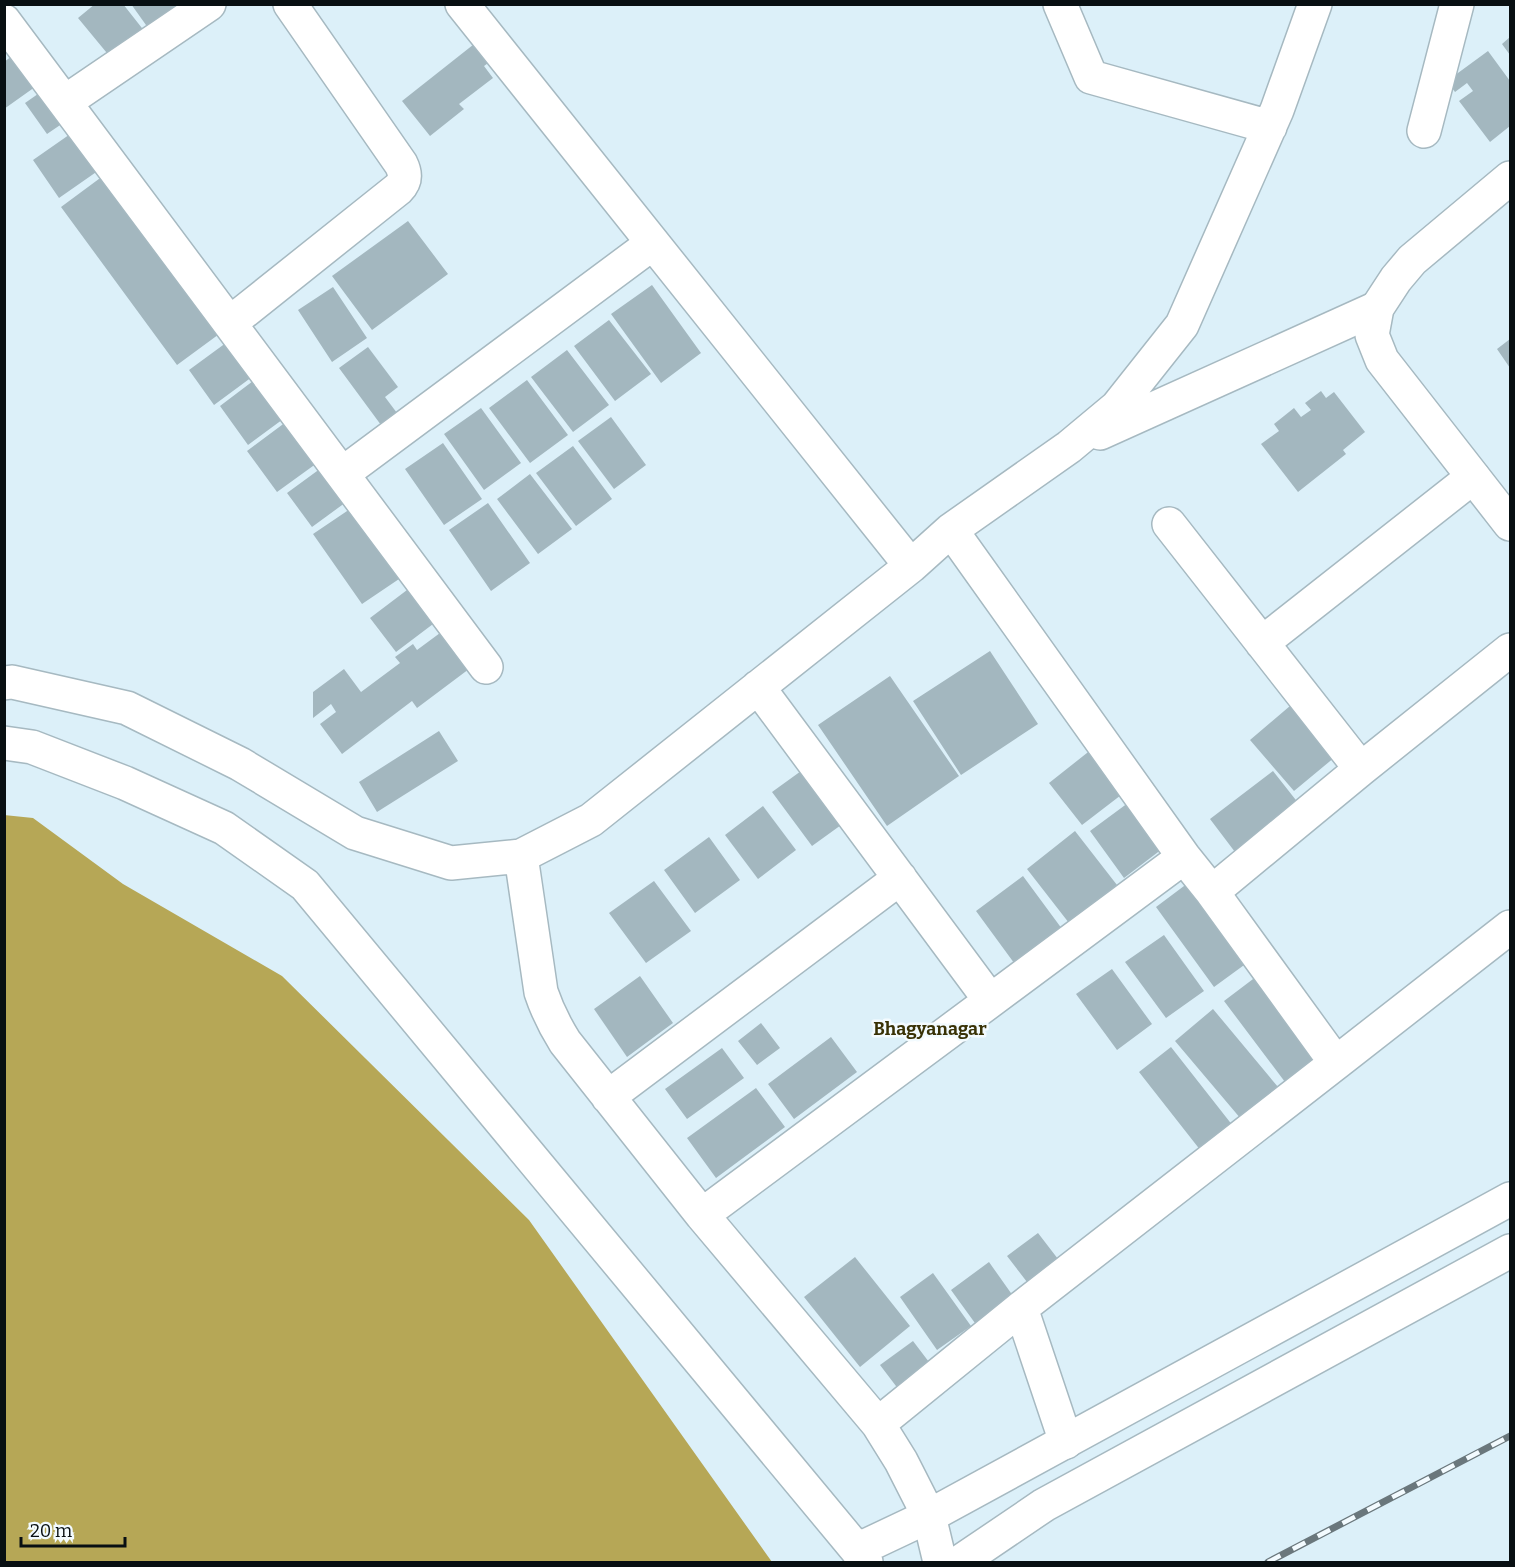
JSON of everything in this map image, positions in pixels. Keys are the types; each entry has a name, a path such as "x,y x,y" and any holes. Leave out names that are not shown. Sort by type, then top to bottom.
{"street":[{"path":"65,102 209,4"},
{"path":"230,323 398,189 405,177 401,164 290,4"},
{"path":"462,4 911,566"},
{"path":"1060,4 1091,77 1270,127"},
{"path":"4,683 12,682 128,708 240,764 355,833 451,863 521,856 591,820 911,566 951,531 1069,447 1117,407 1182,325 1270,127 1315,4"},
{"path":"1424,131 1457,4"},
{"path":"4,21 486,668"},
{"path":"1510,178 1412,260 1395,279 1377,308 1372,335 1382,360 1510,524"},
{"path":"342,474 653,243"},
{"path":"1069,447 1377,308"},
{"path":"1262,643 1473,477"},
{"path":"1170,524 1360,768"},
{"path":"951,531 1184,857 1336,1063"},
{"path":"1212,892 1360,768 1510,650"},
{"path":"758,687 990,1000"},
{"path":"4,743 32,747 125,783 224,828 305,885 862,1556 929,1516 1510,1199"},
{"path":"521,856 541,992 546,1009 565,1042 702,1215 878,1424 901,1461 929,1516 940,1563"},
{"path":"702,1215 1184,857"},
{"path":"608,1097 900,878"},
{"path":"878,1424 1021,1308 1510,927"},
{"path":"960,1563 1044,1505 1510,1251"},
{"path":"1021,1308 1066,1442"}],"shaded area":[{"path":"4,815 33,818 123,884 282,976 529,1220 772,1562 5,1562"}],"building":[{"path":"95,4 123,4 149,37 116,64 78,18"},
{"path":"131,4 189,4 151,32"},
{"path":"483,37 498,56 484,66 493,78 459,104 464,109 430,136 402,101"},
{"path":"1510,37 1510,55 1502,44"},
{"path":"20,50 42,82 4,109 4,62"},
{"path":"1488,51 1510,81 1510,126 1490,142 1459,101 1473,91 1467,83 1455,92 1447,81"},
{"path":"48,87 69,119 47,134 25,103"},
{"path":"76,130 102,168 59,198 33,160"},
{"path":"111,170 226,329 177,365 61,207"},
{"path":"408,221 448,274 372,330 332,276"},
{"path":"652,285 701,353 661,383 611,314"},
{"path":"333,287 367,338 332,362 298,310"},
{"path":"609,320 651,374 615,401 574,346"},
{"path":"234,337 260,371 214,405 189,370"},
{"path":"1510,339 1510,368 1497,349"},
{"path":"368,347 398,387 385,397 397,413 381,425 339,368"},
{"path":"567,350 609,405 573,432 531,377"},
{"path":"261,375 290,414 248,445 220,406"},
{"path":"527,380 568,435 530,463 489,408"},
{"path":"1321,391 1326,398 1334,392 1365,432 1343,450 1346,454 1298,492 1261,444 1279,431 1274,424 1294,408 1301,417 1311,410 1305,403"},
{"path":"481,408 521,463 484,490 444,434"},
{"path":"294,416 324,458 277,492 247,451"},
{"path":"611,417 646,465 614,489 578,441"},
{"path":"443,443 482,499 444,525 405,469"},
{"path":"573,446 612,499 576,526 536,473"},
{"path":"328,463 353,497 312,527 287,493"},
{"path":"530,474 572,529 538,554 497,499"},
{"path":"488,503 530,563 491,591 449,530"},
{"path":"353,507 402,577 362,604 313,534"},
{"path":"411,587 437,621 396,652 370,618"},
{"path":"440,633 453,651 458,646 473,666 417,708 412,701 342,754 320,724 336,712 331,704 313,718 313,692 344,669 361,692 400,663 395,657 413,644 417,650"},
{"path":"990,651 1038,724 961,775 913,701"},
{"path":"890,676 959,776 887,826 818,725"},
{"path":"1297,700 1341,752 1294,791 1250,740"},
{"path":"439,731 458,761 377,812 359,782"},
{"path":"1092,749 1125,792 1082,825 1049,783"},
{"path":"808,766 848,820 812,846 772,792"},
{"path":"1273,771 1299,804 1235,852 1210,819"},
{"path":"1132,800 1166,846 1124,878 1090,831"},
{"path":"763,806 796,850 758,879 725,835"},
{"path":"1075,831 1117,885 1069,923 1027,869"},
{"path":"709,837 740,880 695,913 664,870"},
{"path":"1023,876 1065,933 1017,967 976,911"},
{"path":"1192,880 1251,960 1214,987 1156,907"},
{"path":"654,881 691,931 646,963 609,913"},
{"path":"1164,935 1204,991 1166,1018 1125,962"},
{"path":"1112,969 1152,1024 1117,1050 1076,994"},
{"path":"1261,973 1325,1058 1288,1086 1224,1001"},
{"path":"640,976 673,1023 627,1057 594,1009"},
{"path":"1213,1009 1278,1087 1241,1119 1175,1041"},
{"path":"761,1023 780,1048 757,1065 738,1041"},
{"path":"831,1037 857,1072 794,1119 768,1084"},
{"path":"1171,1047 1233,1126 1201,1151 1139,1072"},
{"path":"722,1048 744,1078 687,1119 665,1089"},
{"path":"756,1088 785,1127 716,1178 687,1138"},
{"path":"1038,1233 1058,1259 1027,1282 1007,1256"},
{"path":"855,1257 910,1326 860,1367 804,1297"},
{"path":"989,1262 1018,1303 980,1330 951,1290"},
{"path":"933,1273 971,1326 937,1350 900,1297"},
{"path":"913,1341 932,1366 899,1390 880,1365"}],"railway":[{"path":"1268,1562 1510,1436"}],"district":[{"name":"Bhagyanagar","path":"930,1029"}]}
